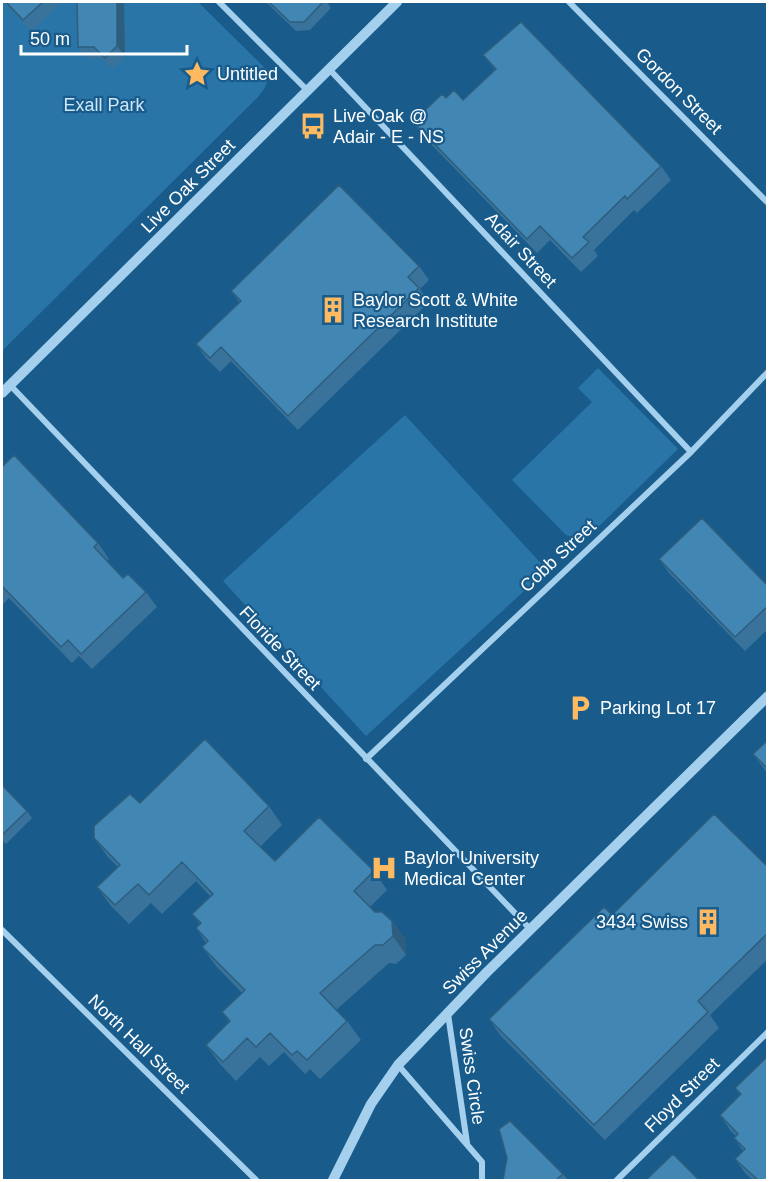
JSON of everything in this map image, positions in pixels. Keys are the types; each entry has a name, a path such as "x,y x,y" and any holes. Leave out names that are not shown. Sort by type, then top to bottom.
{"street":[{"path":"219,2 307,90"},
{"name":"Live Oak Street","path":"6,389 397,2"},
{"name":"Gordon Street","path":"569,2 768,203"},
{"name":"Adair Street","path":"329,69 691,452"},
{"name":"Cobb Street","path":"366,759 691,452 768,372"},
{"name":"Floride Street","path":"6,389 531,930"},
{"name":"Swiss Avenue","path":"333,1180 371,1104 398,1065 448,1012 768,696"},
{"name":"North Hall Street","path":"2,930 256,1180"},
{"name":"Swiss Circle","path":"448,1012 467,1144"},
{"name":"Floyd Street","path":"617,1180 768,1032"},
{"name":"Swiss Circle","path":"398,1065 482,1162 482,1180"}],"green space":[{"name":"Exall Park","path":"2,2 198,2 267,70 268,78 258,97 2,351"},
{"path":"598,368 678,449 590,535 578,539 566,535 512,480 592,402 578,388"},
{"path":"405,415 547,570 366,736 223,581"}],"building":[{"path":"6,2 43,2 23,20"},
{"path":"77,2 117,2 117,46 105,58 94,47 78,47"},
{"path":"269,2 323,2 304,22 290,22"},
{"path":"521,22 661,166 627,199 625,196 583,237 589,242 572,258 540,226 527,239 413,122 442,94 446,98 454,90 463,100 496,69 483,55"},
{"name":"Baylor Scott & White Research Institute","path":"339,185 419,266 408,277 419,288 288,416 221,347 210,358 196,344 241,301 231,291"},
{"path":"14,455 98,543 94,547 123,578 128,574 146,592 81,654 68,640 61,647 2,586 2,465"},
{"path":"702,518 768,586 768,606 735,637 659,559"},
{"path":"205,739 269,806 244,831 275,861 319,817 374,871 354,891 375,912 382,912 392,921 393,936 383,945 375,945 320,993 347,1021 307,1060 297,1051 292,1055 270,1033 256,1047 247,1038 223,1062 206,1045 230,1021 222,1012 245,990 202,947 208,941 196,928 201,923 192,914 213,894 182,862 149,895 138,884 115,905 97,887 120,865 94,838 94,826 130,794 140,803"},
{"path":"768,740 768,769 753,754"},
{"path":"2,785 27,811 2,835"},
{"path":"714,814 768,867 768,933 698,1001 708,1012 594,1125 489,1019 604,907 612,915"},
{"path":"768,1056 768,1180 758,1180 735,1159 745,1149 734,1138 738,1134 720,1115 741,1094 735,1088"},
{"path":"510,1121 563,1174 556,1180 503,1180 507,1158 499,1129"},
{"path":"673,1154 699,1180 646,1180"}],"place":[{"name":"Untitled","path":"197,74"},
{"name":"Live Oak @ Adair - E - NS","path":"313,126"},
{"name":"Baylor Scott & White Research Institute","path":"333,310"},
{"name":"Parking Lot 17","path":"580,708"},
{"name":"Baylor University Medical Center","path":"384,868"},
{"name":"3434 Swiss","path":"708,922"}]}
